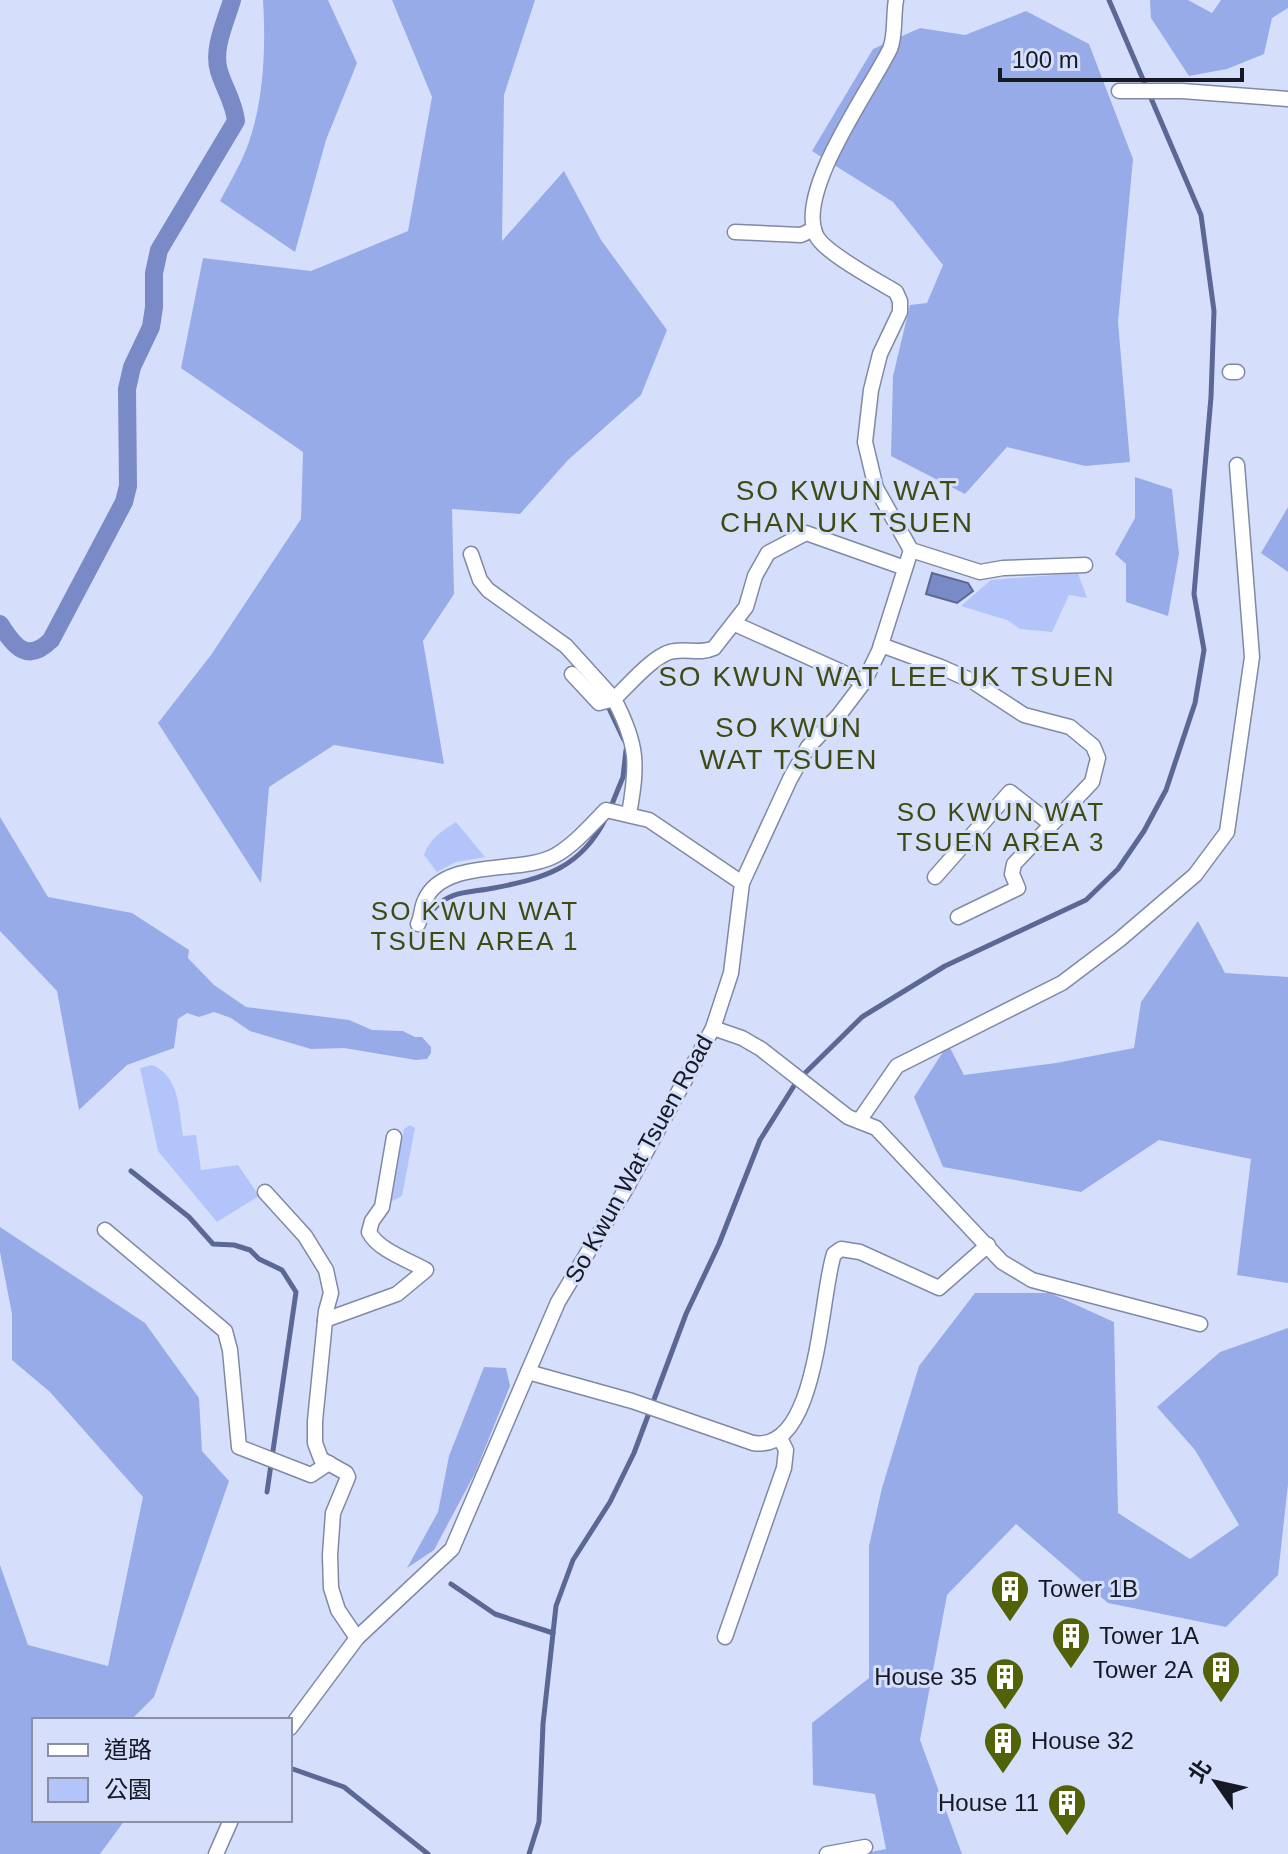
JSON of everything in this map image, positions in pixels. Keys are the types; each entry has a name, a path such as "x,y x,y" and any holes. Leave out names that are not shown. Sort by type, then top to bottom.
{"street":[{"path":"896,0 892,45 823,168 814,214 816,237 845,261 896,292 900,301 900,312 880,354 871,390 865,442 876,488 911,550 980,572 1003,568 1085,565"},
{"path":"1125,91 1288,99"},
{"path":"735,232 801,235 814,229"},
{"path":"859,1121 897,1066 1062,983 1119,940 1195,875 1227,832 1252,657 1237,465"},
{"path":"607,701 658,657 671,650 707,651 714,648 746,607 755,576 768,553 783,543 806,533 905,568"},
{"name":"So Kwun Wat Tsuen Road","path":"292,1725 357,1638 451,1551 558,1302 627,1187 713,1028 731,973 742,883 786,786 808,747 839,715 864,682 881,645 911,550"},
{"path":"418,924 425,899 435,887 469,871 554,856 593,825 617,812 636,775 634,746 627,723 566,646 488,590 480,580 471,554"},
{"path":"735,624 864,682"},
{"path":"881,645 972,681 1024,715 1070,727 1093,746 1098,758 1092,782 1014,864 1012,874 1018,888 958,917"},
{"path":"572,674 607,701"},
{"path":"935,877 1010,792 1051,824"},
{"path":"617,812 649,820 742,883"},
{"path":"713,1028 742,1038 848,1117 876,1128 1002,1262 1032,1280 1200,1324"},
{"path":"325,1320 397,1294 426,1270 388,1249 373,1239 369,1232 372,1221 382,1207 394,1137"},
{"path":"265,1192 305,1236 326,1270 331,1293 325,1320 315,1432 321,1459 348,1477 333,1513 331,1592 338,1610 357,1638"},
{"path":"105,1230 225,1331 230,1350 237,1444 240,1448 311,1475 329,1463"},
{"path":"528,1372 636,1403 753,1443 770,1443 780,1438 789,1427 805,1398 817,1352 834,1254 841,1249 853,1250 939,1288 988,1245"},
{"path":"725,1637 784,1468 786,1450 780,1438"},
{"path":"216,1854 230,1822"},
{"path":"827,1854 865,1847"}],"green space":[{"path":"1078,573 1087,598 1069,595 1052,632 1020,629 1007,620 961,606 991,580"},
{"path":"456,822 485,857 456,862 437,872 424,855 433,839"},
{"path":"152,1065 168,1077 173,1086 183,1136 196,1135 201,1170 238,1165 259,1196 217,1222 158,1151 140,1068"},
{"path":"410,1125 415,1128 402,1196 390,1202 404,1129"}],"shaded area":[{"path":"263,0 328,0 357,63 326,140 295,252 220,201 246,150 257,114 264,57"},
{"path":"392,0 535,0 504,95 502,241 564,171 601,240 667,330 641,395 568,460 520,514 452,509 454,594 423,641 444,764 334,745 269,787 261,883 158,723 211,655 301,519 303,452 181,368 203,258 311,271 408,231 432,97"},
{"path":"1150,0 1188,0 1212,13 1221,0 1288,0 1288,8 1272,18 1264,54 1227,69 1189,76 1151,18"},
{"path":"1026,11 1089,44 1133,159 1118,322 1130,462 1085,466 1007,447 965,494 891,456 893,376 910,305 927,303 943,265 893,202 812,151 873,49 920,28 965,35"},
{"path":"1135,477 1172,489 1179,554 1168,616 1126,602 1126,564 1115,554 1135,518"},
{"path":"1288,507 1288,572 1261,553"},
{"path":"932,573 968,583 973,591 957,603 926,594"},
{"path":"0,817 48,897 132,913 189,950 188,958 214,985 246,1007 349,1020 372,1030 403,1031 422,1037 431,1047 431,1053 427,1059 416,1060 344,1048 311,1049 250,1031 231,1018 214,1012 199,1017 187,1013 178,1019 174,1048 127,1065 79,1110 57,991 0,931"},
{"path":"1198,921 1225,973 1288,977 1288,1283 1237,1275 1251,1159 1159,1140 1081,1192 943,1167 914,1097 948,1044 964,1075 1056,1063 1134,1048 1141,1002"},
{"path":"0,1227 145,1323 199,1398 202,1451 229,1481 154,1697 133,1718 32,1718 32,1822 124,1822 100,1854 0,1854 0,1565 28,1645 108,1666 143,1497 50,1392 12,1360 12,1314 0,1252"},
{"path":"975,1293 1050,1293 1114,1322 1118,1513 1190,1559 1239,1525 1195,1450 1157,1407 1220,1352 1288,1328 1288,1484 1278,1575 1226,1627 1108,1603 1016,1524 947,1595 920,1740 962,1854 860,1854 886,1849 875,1794 813,1785 812,1723 869,1678 869,1546 882,1488 919,1366"},
{"path":"484,1367 506,1368 510,1386 475,1473 434,1550 407,1568 438,1512 449,1456"}],"waterway":[{"path":"0,624 16,645 28,651 35,651 51,640 124,502 128,486 127,389 132,367 151,327 154,273 159,250 236,121 217,62 221,35 232,0"},
{"path":"529,1854 539,1822 543,1724 556,1606 573,1560 610,1502 634,1453 686,1314 719,1244 760,1140 797,1081 862,1017 945,966 1086,900 1118,869 1144,831 1166,790 1195,703 1204,650 1194,594 1211,397 1214,311 1201,215 1109,0"},
{"path":"606,702 624,740"},
{"path":"610,809 623,777 626,750"},
{"path":"432,911 452,896 530,880 560,868 585,849 606,818"},
{"path":"131,1171 189,1217 213,1244 250,1250 259,1259 282,1270 296,1292 267,1492"},
{"path":"451,1584 495,1614 553,1633"},
{"path":"292,1769 344,1787 428,1854"}],"place":[{"name":"Tower 1B","path":"1010,1623"},
{"name":"Tower 1A","path":"1071,1670"},
{"name":"Tower 2A","path":"1221,1704"},
{"name":"House 35","path":"1005,1711"},
{"name":"House 32","path":"1003,1775"},
{"name":"House 11","path":"1067,1837"}],"district":[{"name":"SO KWUN WAT CHAN UK TSUEN","path":"847,506"},
{"name":"SO KWUN WAT LEE UK TSUEN","path":"887,676"},
{"name":"SO KWUN WAT TSUEN","path":"789,743"},
{"name":"SO KWUN WAT TSUEN AREA 3","path":"1001,827"},
{"name":"SO KWUN WAT TSUEN AREA 1","path":"475,926"}]}
